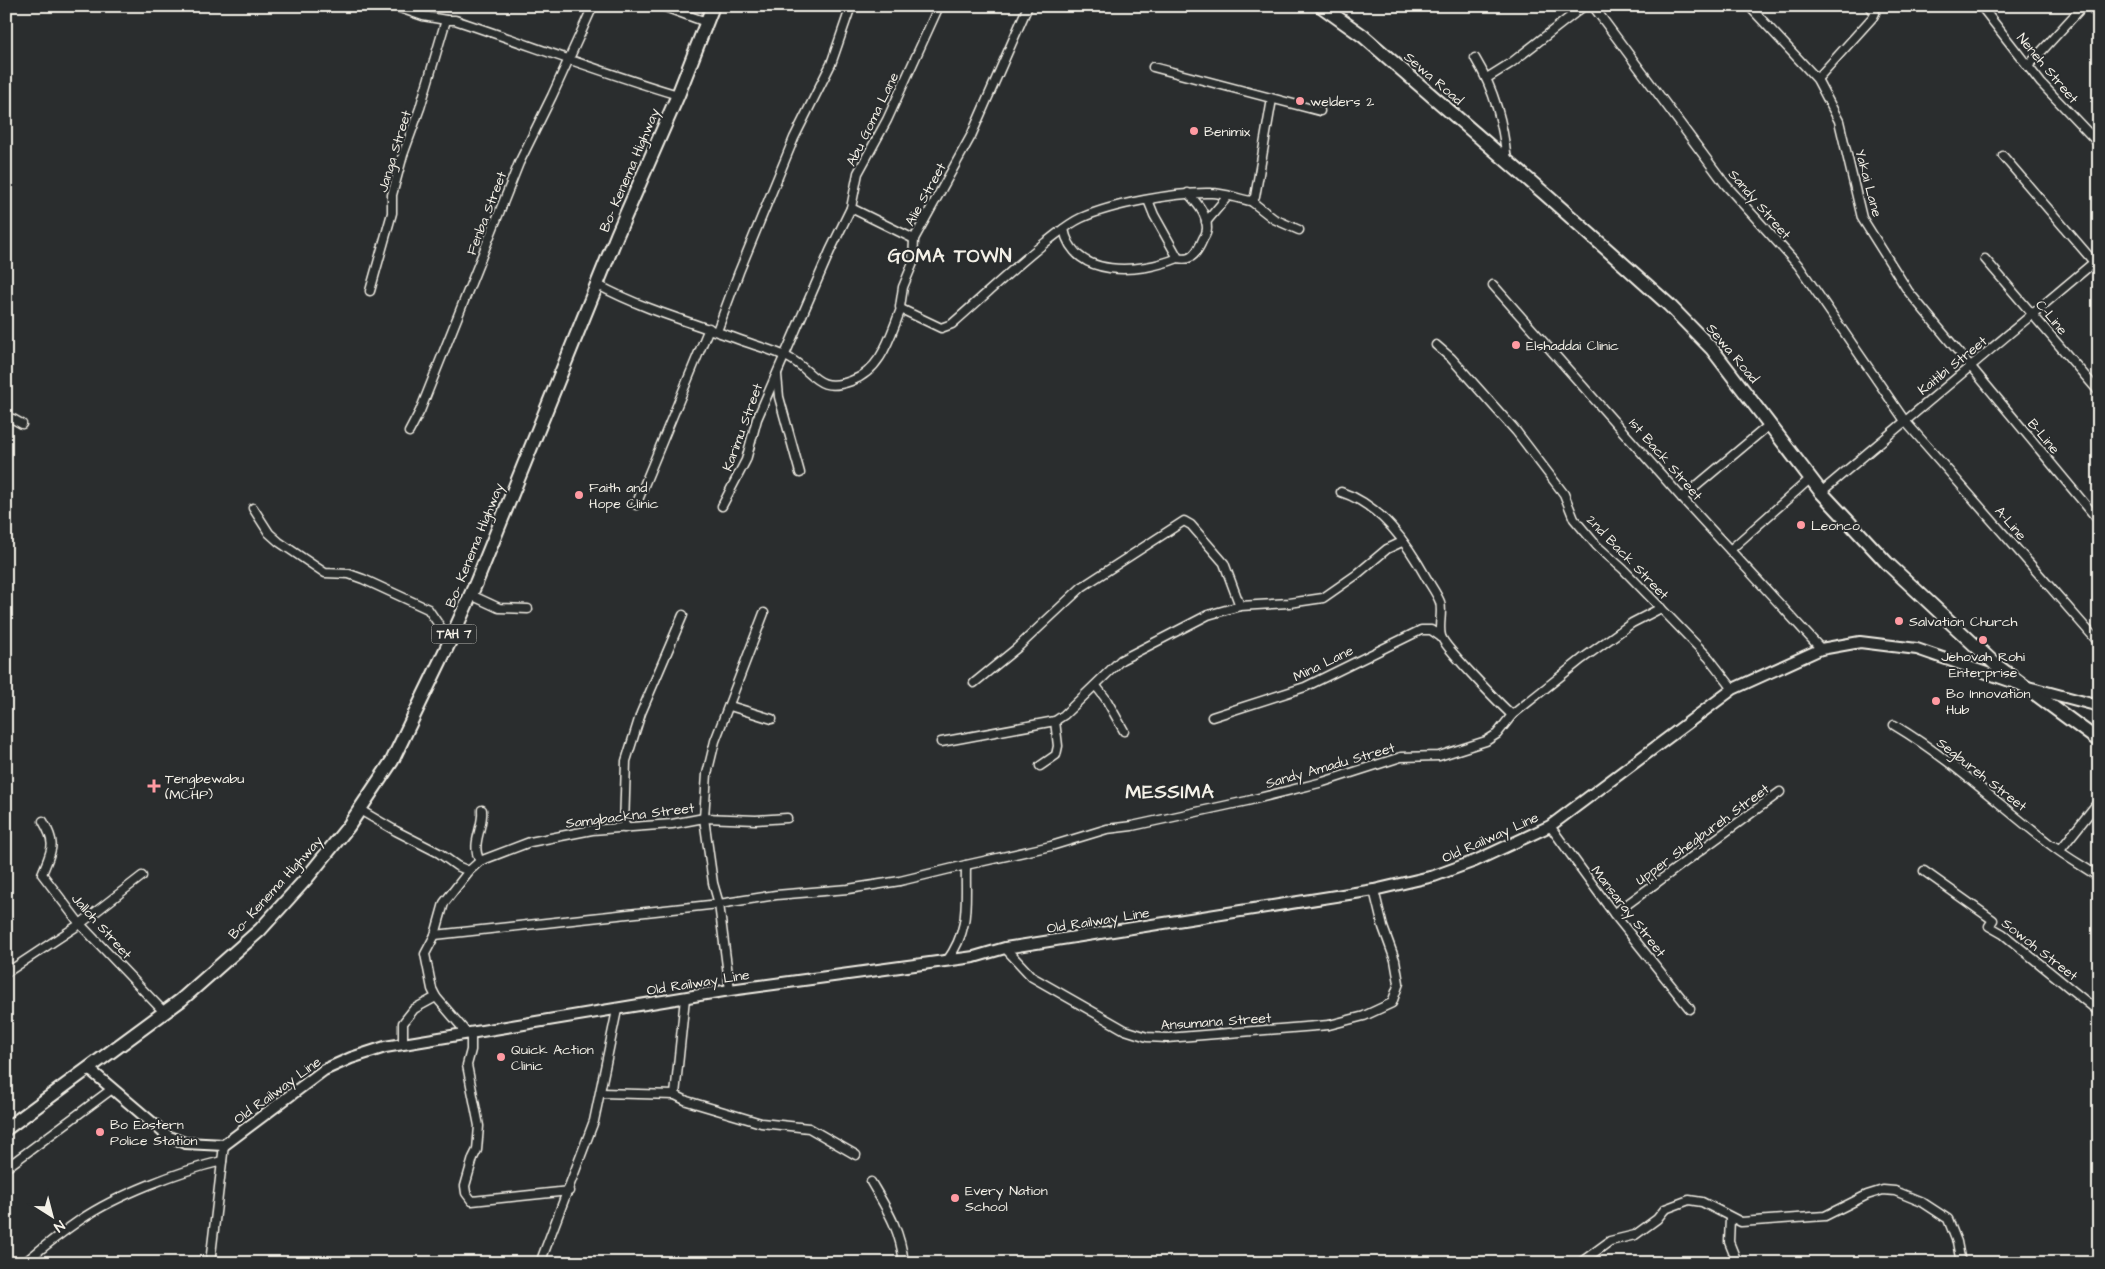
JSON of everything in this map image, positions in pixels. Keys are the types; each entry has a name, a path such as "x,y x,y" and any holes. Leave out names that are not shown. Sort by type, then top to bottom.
{"main road":[{"name":"Bo- Kenema Highway","path":"6,1129 164,1012 221,966 260,930 306,879 348,827 392,761 470,595 640,181 678,95 713,6"},
{"name":"Sewa Road","path":"1321,6 1363,36 1669,305 1694,329 1741,384 1769,426 1821,492 1887,563 1958,630 2024,686 2099,741"}],"street":[{"path":"394,6 423,16 455,20 569,58 613,76 678,95"},
{"name":"Fenba Street","path":"409,432 420,412 518,162 569,58 592,6"},
{"path":"662,6 706,22"},
{"path":"636,505 738,272 794,138 831,64 850,6"},
{"name":"Abu Goma Lane","path":"783,356 851,208 858,173 888,120 939,6"},
{"name":"Alie Street","path":"598,286 630,301 790,359 817,381 827,385 851,381 878,363 901,309 903,287 913,263 914,239 971,136 1028,6"},
{"path":"1487,78 1511,63 1584,6"},
{"name":"Sandy Street","path":"1593,6 1725,184 1798,265 1904,421"},
{"name":"Yakai Lane","path":"1749,6 1818,79 1840,121 1862,218 1908,291 1970,367"},
{"path":"1818,79 1873,17 1875,13 1870,6"},
{"name":"Neneh Street","path":"1981,6 2041,83 2099,144"},
{"path":"2028,66 2061,25 2082,6"},
{"path":"2090,6 2099,16"},
{"name":"Janga Street","path":"370,290 392,214 392,195 403,155 420,108 446,20"},
{"path":"1475,58 1487,78 1504,128 1507,161"},
{"path":"1154,67 1320,111"},
{"path":"1252,201 1255,196 1272,99"},
{"path":"2003,156 2097,263"},
{"path":"901,309 941,328 952,324 1025,259 1080,218 1148,200 1188,194 1212,193 1228,196 1252,201 1274,220 1299,230"},
{"path":"1064,229 1066,240 1074,253 1086,260 1111,268 1124,270 1152,266 1178,258 1184,260 1191,258 1198,250 1208,229 1202,210 1188,194"},
{"path":"1206,222 1228,196"},
{"path":"1148,200 1178,258"},
{"path":"851,208 914,239"},
{"name":"C-Line","path":"1985,259 2099,392"},
{"name":"Kaitibi Street","path":"1821,492 1904,421 2097,263"},
{"name":"1st Back Street","path":"1493,285 1682,498 1821,649"},
{"name":"2nd Back Street","path":"1436,345 1451,358 1516,431 1564,494 1574,519 1597,546 1623,569 1709,658 1733,689"},
{"name":"Karimu Street","path":"722,506 746,460 757,419 783,356"},
{"name":"B-Line","path":"1970,367 2099,521"},
{"path":"776,372 779,396 800,473"},
{"path":"6,418 13,419 22,424"},
{"name":"A-Line","path":"1904,421 2099,643"},
{"path":"1682,498 1769,426"},
{"path":"1730,550 1811,478"},
{"path":"1341,492 1376,511 1400,536 1440,602 1441,637 1494,699 1512,715"},
{"path":"254,508 265,528 279,542 325,573 356,576 428,609 433,613 439,627 450,641"},
{"path":"974,683 1017,648 1082,587 1184,521 1191,524 1224,563 1240,606"},
{"path":"941,742 1055,721 1096,686 1121,660 1208,615 1240,606 1289,603 1322,598 1356,575 1387,549 1402,542"},
{"path":"470,595 499,608 528,609"},
{"name":"Sandy Amadu Street","path":"435,935 719,904 776,895 848,889 900,881 1051,846 1107,830 1247,802 1323,782 1401,756 1439,756 1492,738 1512,715 1582,659 1632,623 1661,608"},
{"path":"730,990 719,904 713,883 704,818 706,774 715,741 764,613"},
{"path":"624,828 626,761 641,713 682,615"},
{"name":"Mina Lane","path":"1212,717 1305,687 1421,630 1431,630 1441,637"},
{"name":"Old Railway Line","path":"224,1146 324,1070 351,1058 385,1047 730,990 974,957 1005,948 1374,890 1434,876 1475,861 1550,826 1733,689 1821,649 1860,642 1917,649 2024,686 2099,706"},
{"path":"1096,686 1106,699 1124,731"},
{"path":"730,706 772,719"},
{"path":"1040,766 1056,755 1058,746 1055,721"},
{"name":"Segbureh Street","path":"1894,725 1912,735 1979,786 2052,846 2099,877"},
{"name":"Upper Shegbureh Street","path":"1614,914 1780,792"},
{"path":"2052,846 2061,848 2099,801"},
{"path":"360,810 469,871"},
{"path":"482,810 483,818 476,836 477,857 480,861 469,871 444,903 435,935 425,954 432,989 436,997 469,1032 471,1050 467,1065 479,1126 477,1150 465,1186 466,1193 472,1201 569,1191"},
{"name":"Samgbackna Street","path":"480,861 530,842 592,830 672,824 704,818 756,820 787,818"},
{"name":"Jalloh Street","path":"43,821 52,837 52,850 42,874 80,924 164,1012"},
{"name":"Mansaray Street","path":"1550,826 1614,914 1690,1009"},
{"path":"947,961 960,940 966,914 966,865"},
{"name":"Sowoh Street","path":"1924,871 1993,920 1989,926 2003,934 2099,1012"},
{"path":"6,973 80,924 142,876"},
{"name":"Ansumana Street","path":"1005,948 1032,977 1125,1030 1147,1037 1167,1038 1329,1025 1364,1016 1392,1004 1399,984 1395,960 1383,926 1374,890"},
{"path":"403,1044 403,1022 414,1008 436,997"},
{"path":"675,1096 685,998"},
{"path":"540,1263 569,1191 594,1121 617,1010"},
{"path":"88,1068 169,1137 185,1143 224,1146 210,1263"},
{"path":"6,1168 112,1089"},
{"path":"601,1093 675,1096 687,1102 761,1123 809,1128 856,1155"},
{"path":"24,1263 80,1220 110,1202 199,1166 222,1161"},
{"path":"871,1182 890,1214 901,1240 904,1263"},
{"path":"1580,1263 1610,1241 1635,1235 1657,1219 1665,1209 1689,1200 1702,1202 1741,1222 1825,1216 1867,1195 1883,1190 1895,1191 1922,1202 1948,1219 1957,1242 1961,1263"},
{"path":"1730,1218 1728,1242 1735,1257 1734,1263"}],"place":[{"name":"welders 2","path":"1300,101"},
{"name":"Benimix","path":"1194,131"},
{"name":"Elshaddai Clinic","path":"1516,345"},
{"name":"Faith and Hope Clinic","path":"579,495"},
{"name":"Leonco","path":"1801,525"},
{"name":"Salvation Church","path":"1899,621"},
{"name":"Jehovah Rohi Enterprise","path":"1983,640"},
{"name":"Bo Innovation Hub","path":"1936,701"},
{"name":"Tengbewabu (MCHP)","path":"154,786"},
{"name":"Quick Action Clinic","path":"501,1057"},
{"name":"Bo Eastern Police Station","path":"100,1132"},
{"name":"Every Nation School","path":"955,1198"}],"district":[{"name":"GOMA TOWN","path":"950,255"},
{"name":"MESSIMA","path":"1170,791"}]}
